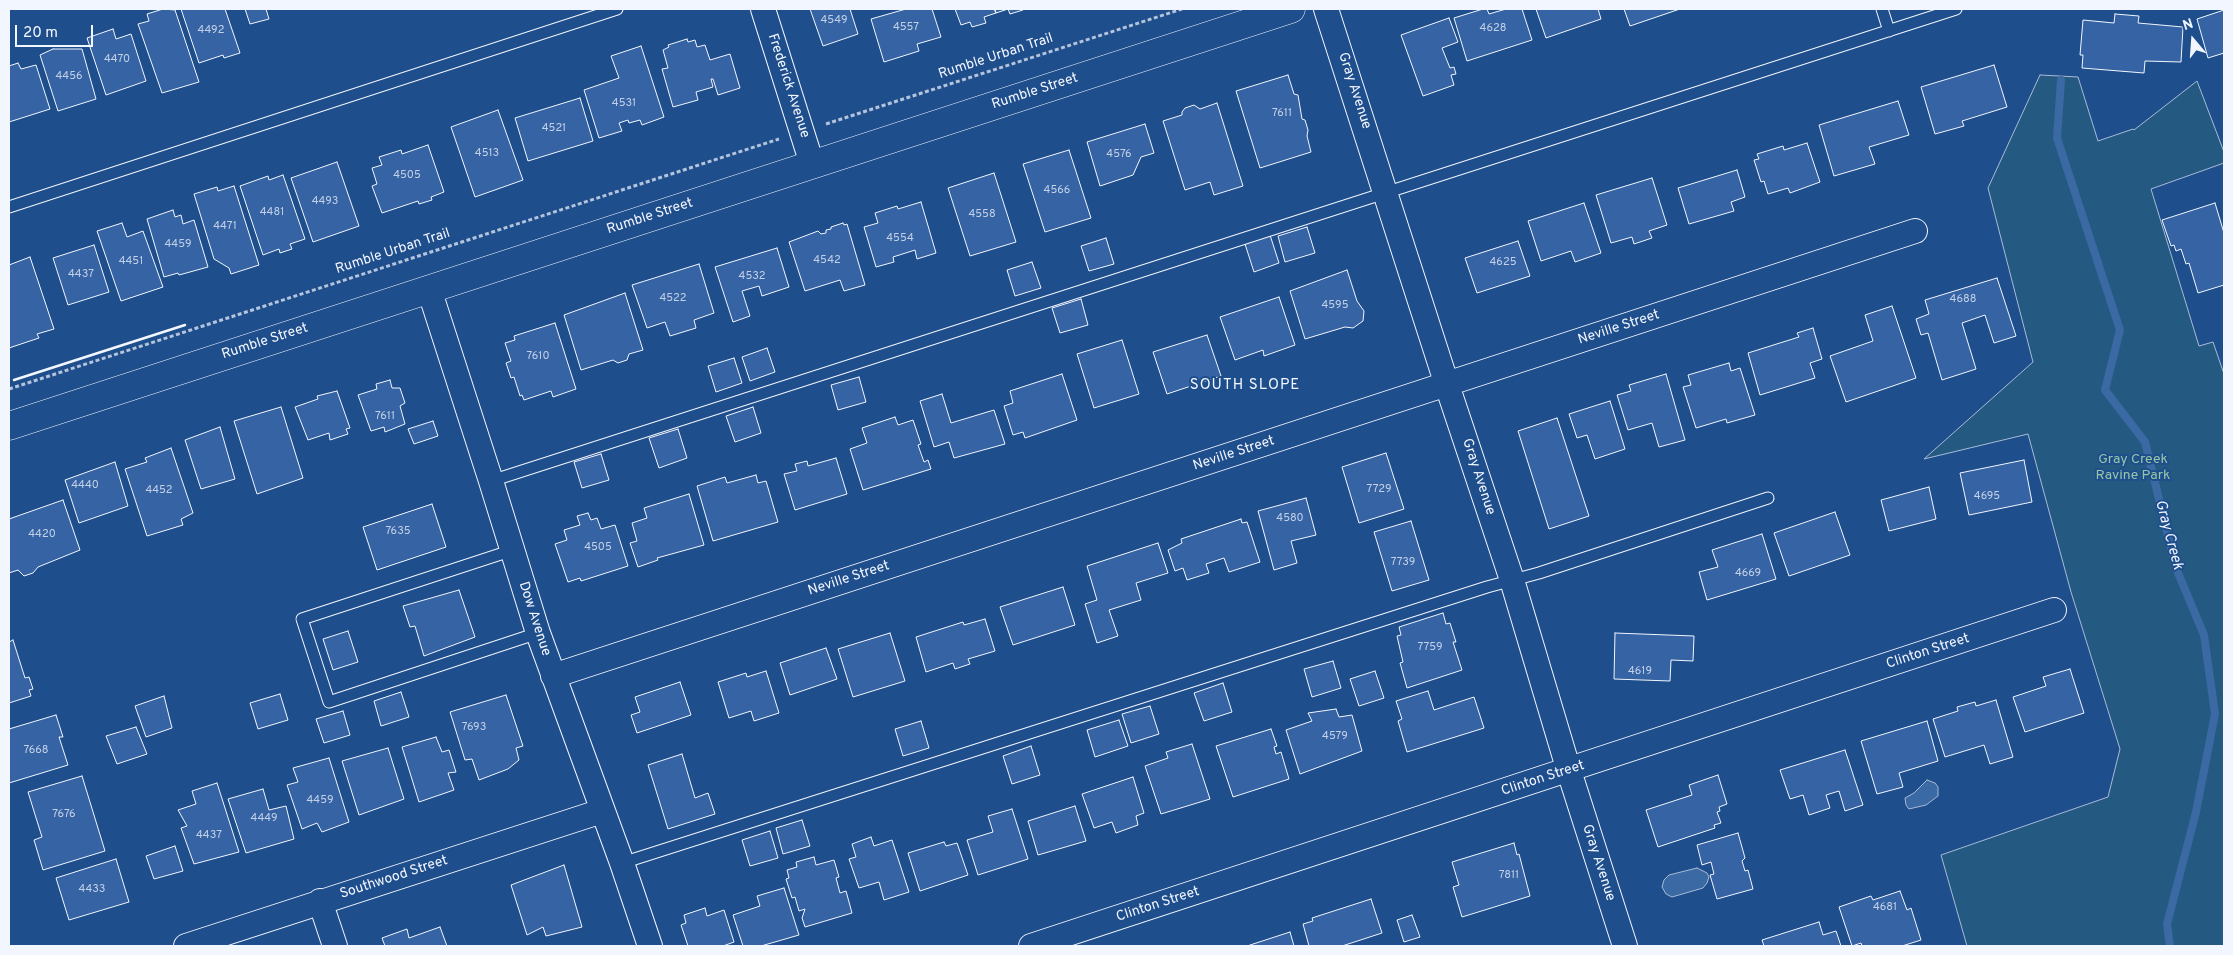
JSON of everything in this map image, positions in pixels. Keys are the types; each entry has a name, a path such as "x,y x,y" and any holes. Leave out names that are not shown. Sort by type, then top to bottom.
{"street":[{"name":"Frederick Avenue","path":"763,9 812,164"},
{"name":"Rumble Street","path":"10,420 429,288 1291,9"},
{"name":"Gray Avenue","path":"1326,9 1512,580 1569,771 1625,946"},
{"name":"Neville Street","path":"553,676 1915,231"},
{"name":"Dow Avenue","path":"429,288 538,633 622,863 650,946"},
{"name":"Clinton Street","path":"1031,946 1569,771 2054,610"},
{"name":"Southwood Street","path":"186,946 602,811"},
{"path":"320,901 334,946"}],"lane":[{"path":"9,207 616,9"},
{"path":"1882,9 1889,31"},
{"path":"491,481 1386,191 1956,9"},
{"path":"622,863 1512,580 1544,572 1768,498"},
{"path":"512,550 302,618 305,628 329,702 538,633"}],"path":[{"name":"Rumble Urban Trail","path":"818,126 1182,9"},
{"name":"Rumble Urban Trail","path":"9,389 784,138"}],"green space":[{"name":"Gray Creek Ravine Park","path":"2040,75 2078,77 2098,141 2134,130 2197,81 2224,152 2224,163 2151,189 2199,346 2213,342 2224,374 2224,946 1967,946 1941,855 2108,797 2120,749 2071,592 2028,434 1924,459 2033,362 1988,188"}],"shaded area":[{"path":"1927,780 1935,783 1938,787 1938,796 1926,805 1909,809 1905,798 1914,793"},
{"path":"1697,868 1707,873 1709,877 1703,888 1672,897 1666,894 1662,887 1664,880 1669,875"}],"building":[{"path":"163,9 175,10 199,82 162,93 138,24 149,21 147,14"},
{"path":"181,9 225,9 240,53 224,58 223,55 199,63"},
{"path":"245,9 266,9 269,19 250,24"},
{"path":"810,9 850,9 858,34 823,46"},
{"path":"906,9 932,9 941,37 917,44 919,51 884,62 871,19"},
{"path":"955,9 994,9 996,13 984,17 986,23 972,27 970,22 961,25"},
{"path":"995,9 1008,9 996,13"},
{"path":"1008,9 1023,9 1023,10 1010,14"},
{"path":"1487,9 1489,14 1506,9 1522,9 1532,40 1467,61 1454,18"},
{"path":"1536,9 1598,9 1601,19 1546,38"},
{"path":"1624,9 1680,9 1630,26"},
{"path":"2224,10 2224,53 2208,58 2197,19"},
{"path":"2115,14 2139,16 2138,23 2183,27 2181,62 2145,61 2144,73 2082,68 2083,55 2080,55 2083,20 2114,23"},
{"path":"1449,18 1458,42 1442,48 1450,68 1454,67 1456,74 1451,75 1454,85 1423,96 1401,35"},
{"path":"113,29 116,39 131,34 146,81 106,95 87,38"},
{"path":"687,39 688,42 695,40 697,47 705,45 710,60 730,54 740,88 718,95 713,79 711,79 713,87 696,92 698,100 673,107 662,69 668,68 663,50 669,47 668,45"},
{"path":"641,46 664,117 642,125 640,120 629,123 628,120 619,123 622,131 599,138 584,90 619,78 611,56"},
{"path":"53,49 82,49 96,99 58,111 40,55"},
{"path":"18,63 21,69 36,65 50,109 9,122 9,66"},
{"path":"1994,65 2007,107 1962,121 1964,126 1935,134 1921,87"},
{"path":"1288,75 1294,94 1298,95 1302,119 1305,120 1308,130 1307,136 1311,152 1260,168 1236,91"},
{"path":"580,98 593,141 528,161 515,118"},
{"path":"1898,101 1909,135 1869,147 1875,164 1834,176 1819,125"},
{"path":"1217,103 1243,186 1214,195 1210,182 1185,190 1163,121 1182,115 1185,108 1194,105 1200,109"},
{"path":"498,110 523,180 475,197 451,127"},
{"path":"1145,124 1154,153 1141,157 1133,175 1100,186 1087,142"},
{"path":"1807,143 1820,182 1790,193 1788,188 1768,194 1764,181 1761,182 1754,160 1759,159 1757,154 1783,146 1784,150"},
{"path":"428,145 444,192 431,197 432,200 419,204 418,201 382,213 372,186 377,184 372,168 382,165 379,157 401,150 402,154"},
{"path":"1069,150 1091,218 1045,232 1023,164"},
{"path":"337,162 359,226 313,242 291,178"},
{"path":"1737,170 1745,197 1731,202 1734,211 1689,224 1678,188"},
{"path":"994,173 1016,242 970,256 948,188"},
{"path":"283,175 305,239 290,244 292,249 280,253 279,249 263,255 240,186 268,176 269,180"},
{"path":"1652,178 1667,225 1649,231 1652,238 1634,244 1632,237 1611,243 1596,195"},
{"path":"234,186 259,265 231,274 229,268 214,259 194,194 217,187 218,191"},
{"path":"921,202 936,253 917,259 915,250 893,257 894,262 876,267 864,227 878,223 875,213 897,206 898,209"},
{"path":"1584,203 1601,253 1575,262 1571,251 1541,261 1528,221"},
{"path":"2215,203 2224,233 2224,285 2198,293 2189,263 2186,264 2181,249 2176,251 2174,245 2171,246 2162,220"},
{"path":"173,210 175,217 181,215 183,224 194,220 208,267 164,277 147,219"},
{"path":"122,223 127,237 143,231 163,287 121,301 97,231"},
{"path":"843,223 844,225 847,224 865,285 844,291 840,280 805,291 789,242 818,231 821,234 826,233 826,230 831,229 831,227"},
{"path":"1307,227 1315,253 1285,262 1278,236"},
{"path":"1270,235 1279,263 1254,272 1245,244"},
{"path":"1106,238 1114,264 1089,271 1081,246"},
{"path":"1518,241 1530,276 1477,293 1465,258"},
{"path":"94,245 109,292 68,305 53,258"},
{"path":"777,248 789,287 762,296 759,286 742,291 750,316 733,322 715,267"},
{"path":"30,257 54,329 37,334 39,338 9,348 9,265"},
{"path":"1032,262 1041,288 1015,296 1007,270"},
{"path":"699,264 714,313 694,320 696,328 670,336 665,322 647,328 632,285"},
{"path":"1347,270 1357,301 1364,311 1363,321 1353,328 1345,327 1305,339 1290,291"},
{"path":"1997,278 2016,336 1994,343 1985,315 1962,323 1976,369 1942,380 1928,333 1921,335 1916,319 1929,314 1925,300"},
{"path":"625,293 643,350 629,354 627,360 618,363 613,360 581,370 564,315"},
{"path":"1279,297 1295,345 1264,356 1263,350 1235,360 1220,317"},
{"path":"1081,299 1088,325 1060,333 1052,308"},
{"path":"1892,306 1916,378 1846,402 1830,356 1873,341 1865,315"},
{"path":"555,323 576,389 553,397 551,391 524,400 522,395 520,396 514,377 511,378 506,363 511,361 505,343 515,340 514,336"},
{"path":"1813,328 1822,359 1810,363 1815,378 1760,395 1748,353 1799,337 1797,333"},
{"path":"1207,335 1221,376 1167,394 1153,352"},
{"path":"1122,340 1139,394 1094,408 1077,354"},
{"path":"767,348 775,372 750,381 742,357"},
{"path":"734,358 742,383 716,392 708,366"},
{"path":"1729,363 1731,371 1740,368 1755,415 1727,423 1726,419 1696,428 1683,387 1691,385 1688,375"},
{"path":"1062,374 1077,420 1025,438 1023,432 1013,435 1004,406 1013,403 1010,391"},
{"path":"1666,374 1685,440 1659,447 1652,423 1628,430 1617,395 1631,391 1629,385"},
{"path":"859,377 866,402 838,410 831,385"},
{"path":"390,380 392,388 400,388 405,403 400,406 405,424 385,432 384,427 371,431 358,395 377,389 376,384"},
{"path":"337,391 350,428 346,429 348,434 330,440 329,433 308,440 295,407 318,399 317,396"},
{"path":"942,394 951,423 994,410 1005,444 954,458 949,442 934,447 920,401"},
{"path":"1610,401 1625,449 1595,459 1587,435 1577,438 1569,414"},
{"path":"281,407 303,478 257,494 234,421"},
{"path":"753,407 761,433 735,442 726,416"},
{"path":"895,417 898,425 913,420 921,444 918,445 924,462 928,460 931,469 863,490 850,449 867,443 862,428"},
{"path":"1557,418 1589,516 1549,529 1518,431"},
{"path":"433,421 438,436 414,444 408,429"},
{"path":"220,427 235,479 201,489 185,440"},
{"path":"678,429 687,458 659,468 649,438"},
{"path":"171,448 193,513 181,519 183,525 147,536 125,469 147,462 145,458"},
{"path":"1386,453 1404,509 1359,523 1342,467"},
{"path":"601,454 609,480 582,488 574,462"},
{"path":"836,458 847,494 795,510 784,474 797,471 795,464 807,461 808,466"},
{"path":"2024,460 2032,502 1969,515 1960,473"},
{"path":"115,462 128,506 79,523 65,480"},
{"path":"756,475 758,483 766,481 778,522 713,541 697,486 725,477 727,483"},
{"path":"1929,487 1936,519 1889,531 1881,500"},
{"path":"689,494 704,545 657,558 658,560 638,567 630,543 637,541 632,523 647,518 644,508"},
{"path":"1306,498 1316,535 1291,541 1297,563 1274,570 1258,511"},
{"path":"63,500 80,550 38,567 33,573 24,576 18,570 9,573 9,519"},
{"path":"432,504 446,547 377,570 363,527"},
{"path":"1835,512 1850,555 1789,576 1774,533"},
{"path":"588,513 591,520 597,518 601,529 615,525 628,566 581,581 580,578 568,582 555,544 567,540 564,530 580,525 577,516"},
{"path":"1241,519 1242,523 1247,522 1260,562 1229,572 1224,558 1206,564 1209,573 1187,580 1183,568 1175,571 1168,550 1182,543 1181,539"},
{"path":"1411,521 1429,580 1392,591 1374,532"},
{"path":"1762,534 1776,579 1707,600 1699,572 1718,567 1712,550"},
{"path":"1158,543 1168,573 1136,583 1141,600 1109,610 1118,636 1097,643 1085,604 1097,600 1087,566"},
{"path":"1063,587 1075,625 1013,645 1000,607"},
{"path":"459,590 475,637 424,656 415,626 410,627 403,606"},
{"path":"1443,613 1446,624 1450,623 1456,642 1453,642 1462,670 1407,688 1400,663 1403,662 1397,636 1401,635 1399,627"},
{"path":"985,619 995,651 968,659 970,664 955,669 953,663 926,672 916,637 963,622 964,625"},
{"path":"348,631 358,662 333,670 323,639"},
{"path":"890,633 905,681 853,697 838,649"},
{"path":"1615,633 1694,636 1693,661 1671,660 1670,681 1614,679"},
{"path":"13,640 25,678 29,677 33,689 29,690 31,696 9,703 9,642"},
{"path":"826,648 837,679 790,695 780,663"},
{"path":"1333,661 1341,688 1312,697 1304,669"},
{"path":"2070,669 2084,713 2025,732 2013,697 2046,686 2043,677"},
{"path":"766,671 779,713 754,721 751,711 729,718 718,682 746,673 747,677"},
{"path":"1375,671 1384,698 1359,706 1350,679"},
{"path":"680,682 691,715 637,733 631,715 640,712 635,697"},
{"path":"1223,683 1232,712 1204,721 1194,693"},
{"path":"1428,691 1434,710 1474,697 1484,728 1407,752 1398,721 1402,719 1396,701"},
{"path":"401,692 409,717 381,726 374,701"},
{"path":"280,694 288,720 258,729 250,703"},
{"path":"506,695 523,746 516,748 519,760 508,769 479,780 472,759 465,760 450,712"},
{"path":"164,696 172,728 146,737 135,706"},
{"path":"1996,700 2013,757 1990,764 1984,745 1945,757 1933,719 1958,711 1957,707 1975,702 1976,706"},
{"path":"1150,706 1159,734 1131,743 1122,714"},
{"path":"1336,709 1339,717 1352,715 1362,751 1300,774 1286,730 1312,721 1308,713"},
{"path":"343,711 350,735 324,743 316,719"},
{"path":"56,715 63,737 59,737 68,765 9,783 9,729"},
{"path":"1119,720 1128,746 1095,757 1087,730"},
{"path":"921,721 929,748 903,756 895,729"},
{"path":"1927,721 1938,761 1899,773 1903,787 1877,794 1861,741"},
{"path":"136,727 147,754 117,764 106,736"},
{"path":"1271,729 1277,746 1274,747 1276,754 1281,752 1289,779 1233,797 1216,746"},
{"path":"436,737 442,752 449,750 456,772 448,773 454,790 419,802 402,747"},
{"path":"1192,744 1210,799 1161,814 1145,766 1168,758 1166,752"},
{"path":"1031,746 1040,775 1012,784 1003,756"},
{"path":"388,748 404,799 359,815 342,761"},
{"path":"1845,750 1863,805 1845,811 1839,791 1826,795 1830,808 1809,815 1803,795 1790,799 1780,770"},
{"path":"682,754 695,798 708,793 715,814 668,829 648,765"},
{"path":"329,758 349,822 322,832 317,823 302,829 287,785 298,782 293,768"},
{"path":"1718,775 1727,804 1719,807 1720,811 1717,812 1721,823 1714,825 1715,828 1658,847 1646,810 1692,795 1689,785"},
{"path":"82,776 105,851 43,870 34,840 42,837 28,792"},
{"path":"1133,777 1144,813 1136,816 1138,825 1116,833 1112,822 1094,828 1082,794"},
{"path":"217,783 239,852 194,864 181,828 187,826 178,810 196,804 192,791"},
{"path":"263,789 269,810 286,806 294,839 246,853 228,799"},
{"path":"1075,806 1086,841 1038,855 1028,821"},
{"path":"1012,809 1028,859 978,875 967,840 993,832 988,816"},
{"path":"802,820 810,846 783,854 776,828"},
{"path":"770,831 778,858 750,866 742,840"},
{"path":"1738,833 1745,858 1742,861 1745,871 1748,870 1753,889 1717,899 1710,875 1714,874 1711,862 1702,865 1697,845"},
{"path":"871,837 874,846 892,840 909,892 884,900 879,882 859,888 849,859 856,857 852,844"},
{"path":"944,842 946,846 957,843 968,875 920,891 908,853"},
{"path":"1514,843 1517,855 1519,854 1530,896 1462,917 1453,887 1459,885 1452,862"},
{"path":"175,846 183,871 154,879 146,856"},
{"path":"814,857 816,865 834,860 839,877 836,878 840,893 846,891 852,913 805,927 802,918 805,909 799,911 795,897 792,898 786,879 789,878 787,870 797,867 796,862"},
{"path":"116,859 129,902 69,920 56,878"},
{"path":"564,865 582,927 546,936 543,927 527,935 511,885"},
{"path":"784,888 799,935 761,946 743,946 733,915 760,906 757,896"},
{"path":"1900,891 1907,910 1911,908 1921,940 1902,946 1862,946 1861,943 1852,946 1839,907 1871,896 1873,900"},
{"path":"1371,899 1382,933 1342,946 1309,946 1303,924 1313,921 1312,918"},
{"path":"705,908 707,916 724,910 734,942 723,946 688,946 681,925 686,923 684,915"},
{"path":"1412,915 1420,937 1404,942 1397,920"},
{"path":"1819,922 1823,935 1836,931 1841,946 1764,946 1762,940"},
{"path":"440,927 447,946 385,946 382,938 407,929 409,938"},
{"path":"1290,932 1294,946 1247,946"}],"waterway":[{"name":"Gray Creek","path":"2061,80 2057,138 2120,330 2105,390 2145,442 2176,568 2204,635 2215,714 2196,812 2167,924 2170,946"}],"wall":[{"path":"14,380 185,325"}],"district":[{"name":"SOUTH SLOPE","path":"1245,386"}]}
